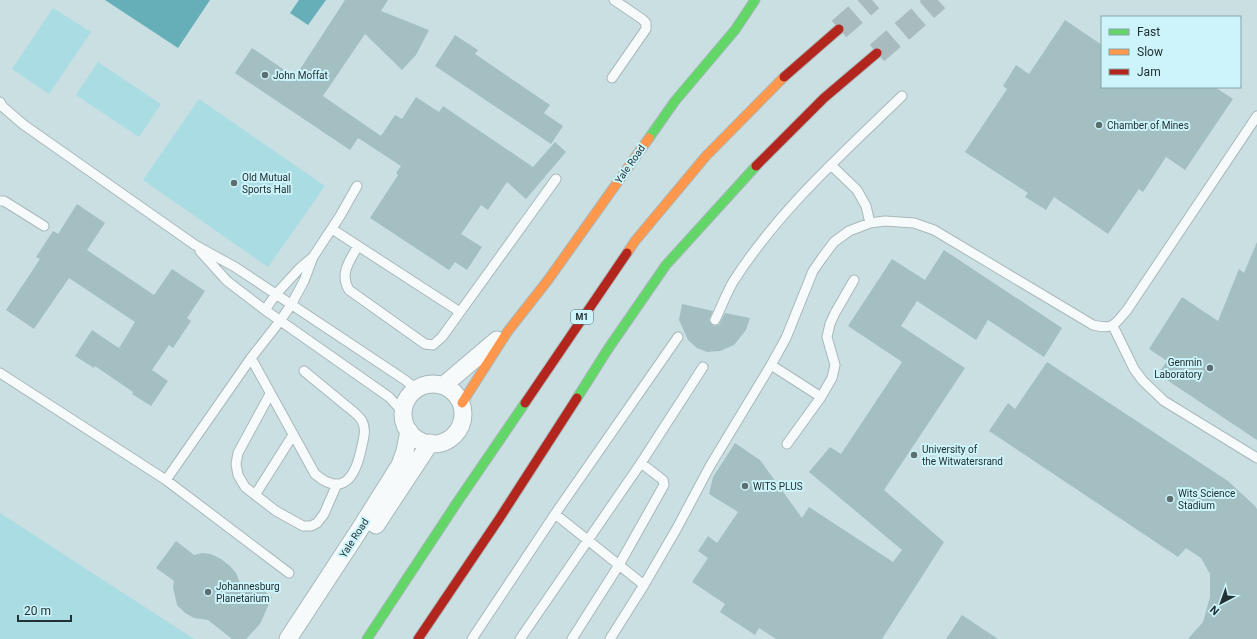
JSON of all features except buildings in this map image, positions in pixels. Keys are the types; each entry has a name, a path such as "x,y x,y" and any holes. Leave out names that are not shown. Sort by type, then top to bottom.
{"main road":[{"name":"Yale Road","path":"462,403 508,331 548,280 675,101 736,30 755,0"},
{"name":"M1","path":"367,639 458,501 635,241 706,156 793,68 839,29"},
{"path":"418,639 495,526 608,349 666,265 742,180 824,98 877,53"}],"street":[{"name":"Yale Road","path":"444,385 508,331"},
{"path":"429,384 444,385 451,389 457,396 462,403 464,416 460,427 453,437 442,443 430,443 422,441 409,431 403,412 409,396 416,389 429,384"},
{"name":"Yale Road","path":"288,639 400,465 405,452 409,431"},
{"name":"Yale Road","path":"301,639 430,443"}],"lane":[{"path":"612,78 646,29 646,23 642,19 614,0"},
{"path":"715,320 733,283 761,243 796,202 831,165 902,96"},
{"path":"0,102 3,107 24,125 195,245 235,267 405,380 416,389"},
{"path":"610,639 644,585 677,528 710,466 771,365 786,338 813,271 834,242 849,231 870,223 884,221 914,223 934,230 1093,325 1104,328 1113,326 1132,305 1257,116"},
{"path":"831,165 857,190 866,206 870,223"},
{"path":"358,246 348,263 345,275 346,285 349,290 424,344 433,345 460,312 556,179"},
{"path":"166,480 251,358 280,321 304,281 313,257 332,229 357,186"},
{"path":"0,201 4,201 44,226"},
{"path":"332,229 460,312"},
{"path":"195,245 227,281 280,321 389,397 403,412"},
{"path":"265,310 276,294 300,268 313,257"},
{"path":"788,444 821,397 832,378 835,365 828,337 830,324 834,313 854,280"},
{"path":"1113,326 1134,369 1143,381 1164,401 1257,458"},
{"path":"472,639 555,514 678,337"},
{"path":"251,358 315,474 323,481 341,484 349,479 356,470 365,431 361,420 353,412 304,371"},
{"path":"771,365 821,397"},
{"path":"520,639 641,463 703,367"},
{"path":"0,373 166,480 289,572"},
{"path":"270,394 238,453 236,464 238,476 245,487 276,511 303,526 311,526 317,523 324,514 337,484"},
{"path":"255,495 293,435"},
{"path":"572,639 619,565 664,485 663,480 641,463"},
{"path":"555,514 644,585"}],"shaded area":[{"path":"105,0 210,0 178,48"},
{"path":"299,0 326,0 308,25 290,13"},
{"path":"53,8 91,32 49,94 12,69"},
{"path":"98,62 161,104 139,137 76,95"},
{"name":"Old Mutual Sports Hall","path":"199,99 325,186 268,267 143,180"},
{"path":"0,513 194,639 0,639"}],"tunnel":[{"path":"839,29 872,0"},
{"path":"877,53 938,0"}],"traffic: fast":[{"path":"649,138 675,101 735,30 755,0"},
{"path":"577,398 608,349 666,265 756,166"},
{"path":"367,639 525,403"}],"traffic: slow":[{"path":"627,253 635,241 706,156 784,77"},
{"path":"462,403 508,331 548,280 649,138"}],"traffic: jam":[{"path":"784,77 839,29"},
{"path":"756,166 824,98 877,53"},
{"path":"525,403 627,253"},
{"path":"418,639 499,519 577,398"}],"place":[{"name":"John Moffat","path":"265,75"},
{"name":"Chamber of Mines","path":"1099,125"},
{"name":"Old Mutual Sports Hall","path":"234,183"},
{"name":"Genmin Laboratory","path":"1210,368"},
{"name":"University of the Witwatersrand","path":"914,455"},
{"name":"WITS PLUS","path":"745,486"},
{"name":"Wits Science Stadium","path":"1170,499"},
{"name":"Johannesburg Planetarium","path":"208,592"}]}
